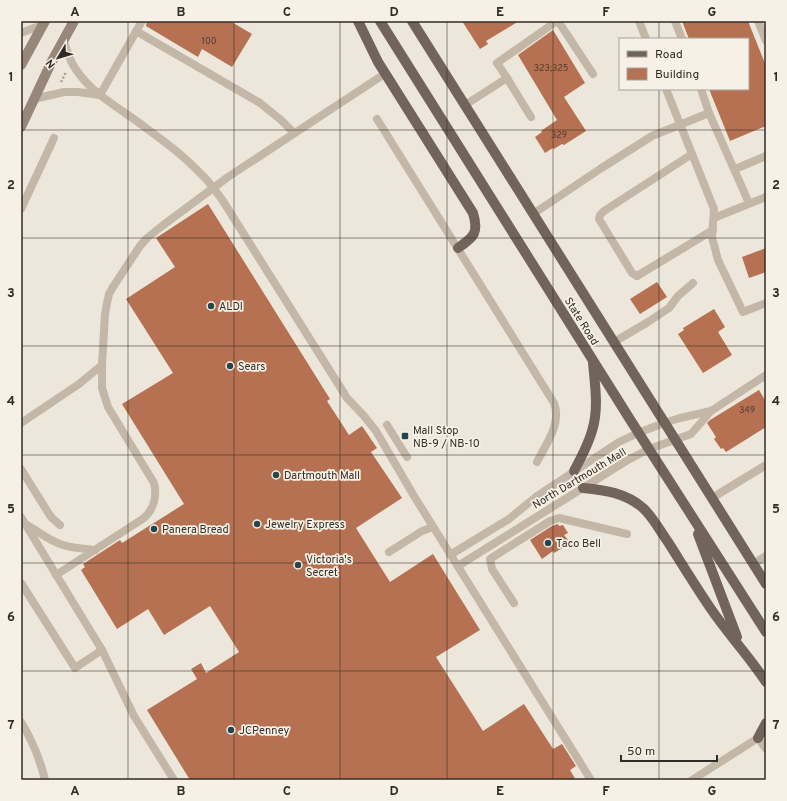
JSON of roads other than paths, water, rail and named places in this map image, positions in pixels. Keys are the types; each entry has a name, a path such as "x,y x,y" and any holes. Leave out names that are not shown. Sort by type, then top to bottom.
{"main road":[{"path":"21,127 63,40 74,21"},
{"path":"358,21 372,51 473,212 475,231 470,239 458,248"},
{"name":"State Road","path":"380,21 638,433 766,632"},
{"name":"State Road","path":"412,21 766,584"},
{"path":"21,65 44,23"},
{"path":"574,471 586,447 592,430 596,408 593,361"},
{"path":"584,488 605,490 616,493 627,497 644,508 711,609 766,682"},
{"path":"690,515 740,646"},
{"path":"762,738 766,723"}],"lane":[{"path":"100,95 142,21"},
{"path":"531,117 497,63 558,21 593,74"},
{"path":"639,21 646,38"},
{"path":"675,21 682,38"},
{"path":"758,21 766,41"},
{"path":"21,33 44,23"},
{"path":"136,31 260,103 282,120 294,133"},
{"path":"63,40 74,67 84,79 100,95 146,127 200,173 223,201 344,394 376,431 404,481 591,780"},
{"path":"56,575 139,522 149,514 154,502 156,490 154,483 108,407 102,388 106,309 109,294 113,287 140,246 147,238 162,226 228,177 386,73"},
{"path":"465,105 507,78"},
{"path":"666,90 714,209 712,237 718,260 743,312 766,303"},
{"path":"700,90 749,204"},
{"path":"34,99 64,92 100,95"},
{"path":"533,214 652,136 709,113"},
{"path":"378,119 554,403 556,412 554,427 537,462"},
{"path":"21,209 54,138"},
{"path":"692,154 604,211 600,215 599,220 632,273 637,276 713,230"},
{"path":"735,169 766,156"},
{"path":"714,218 766,197"},
{"path":"614,342 668,308 678,296 693,283"},
{"path":"21,423 79,384 102,365"},
{"path":"711,411 765,378"},
{"name":"North Dartmouth Mall","path":"450,554 509,519 537,496 619,442 664,423 711,411"},
{"name":"North Dartmouth Mall","path":"458,566 626,461 649,449 691,434 711,411"},
{"path":"386,425 407,457"},
{"path":"712,498 766,465"},
{"path":"21,469 49,514 60,525"},
{"path":"514,603 492,569 490,559 550,521 559,518 627,534"},
{"path":"23,520 50,539 63,545 95,550"},
{"path":"23,520 102,650 134,716 174,780"},
{"path":"389,552 422,531 433,527"},
{"path":"753,564 766,556"},
{"path":"21,583 75,668 102,650"},
{"path":"21,722 31,739 45,780"},
{"path":"692,780 762,738 766,749"}],"place":[{"name":"ALDI","path":"211,306"},
{"name":"Sears","path":"230,366"},
{"name":"Mall Stop NB-9 / NB-10","path":"405,436"},
{"name":"Dartmouth Mall","path":"276,475"},
{"name":"Jewelry Express","path":"257,524"},
{"name":"Panera Bread","path":"154,529"},
{"name":"Taco Bell","path":"548,543"},
{"name":"Victoria's Secret","path":"298,565"},
{"name":"JCPenney","path":"231,730"}]}
